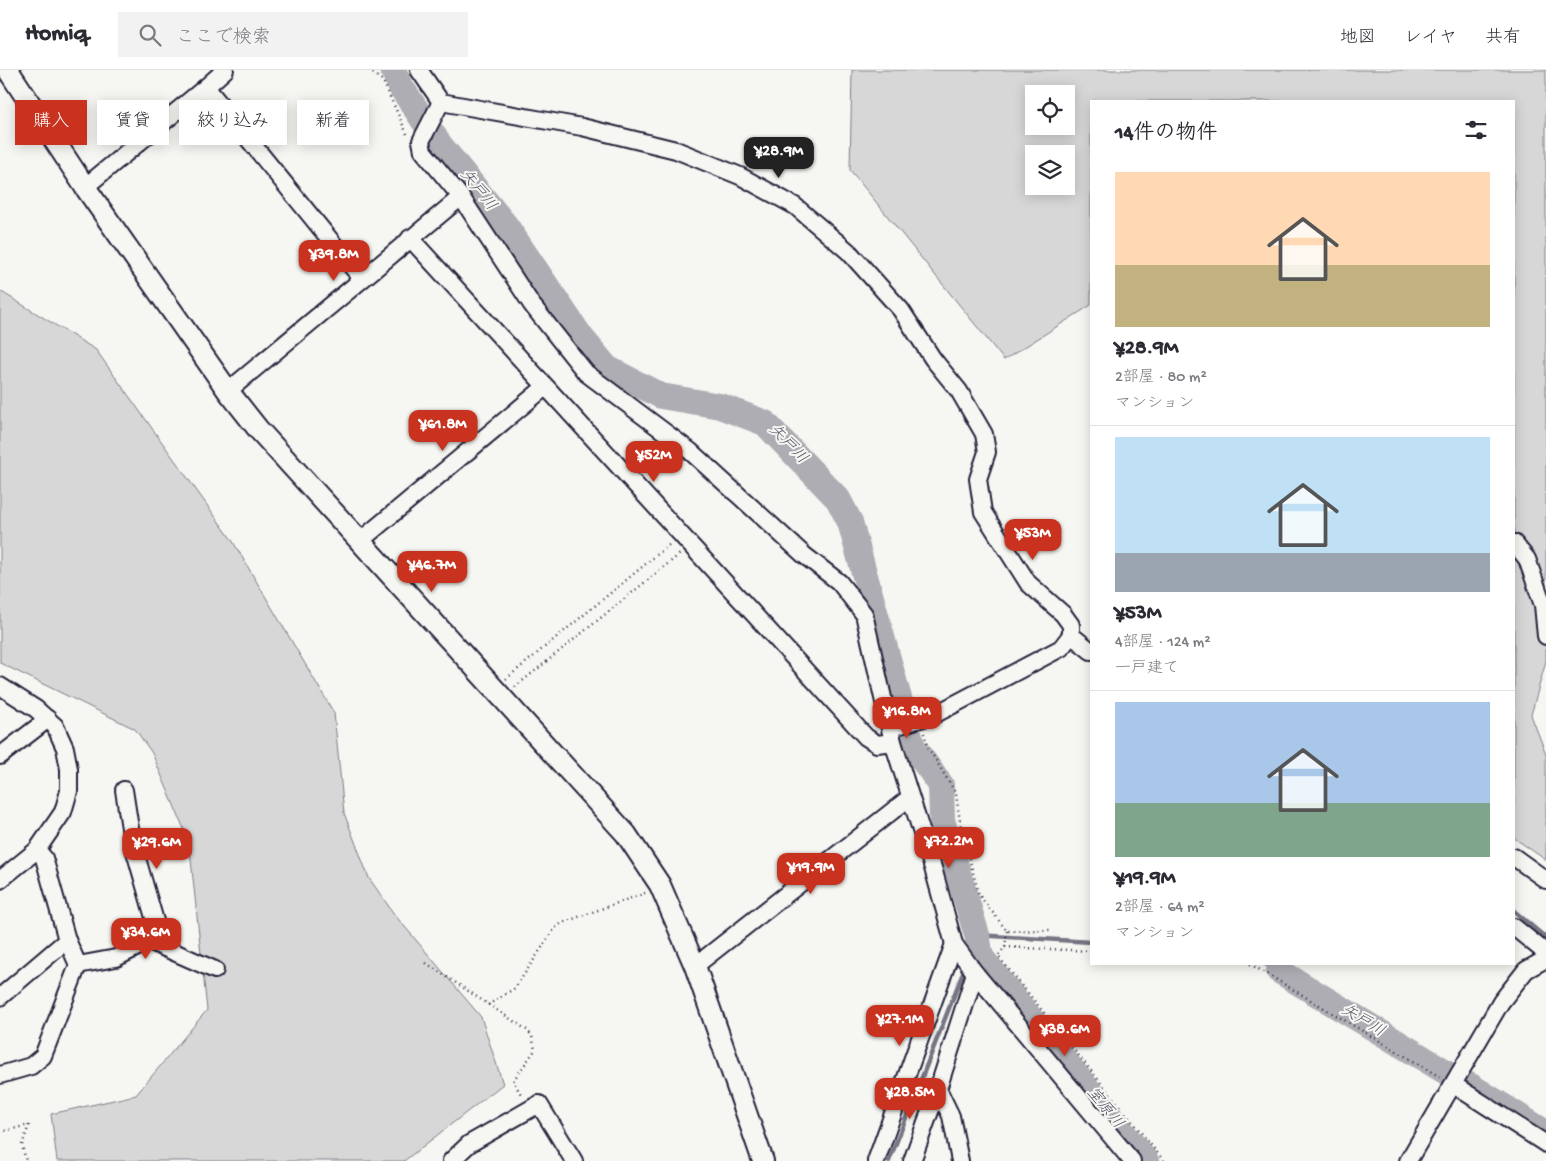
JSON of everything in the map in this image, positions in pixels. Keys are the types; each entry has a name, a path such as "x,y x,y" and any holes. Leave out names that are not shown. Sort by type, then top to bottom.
{"street":[{"path":"8,70 85,187 228,391 258,429 499,692 626,834 660,885 694,966 763,1161"},
{"path":"85,187 206,88 225,70"},
{"path":"410,238 866,737 877,744 918,720 934,715 1061,648 1071,635 1071,625 1063,614 1028,583 983,512 978,479 987,452 984,434 959,391 933,359 901,310 849,252 795,206 740,176 676,150 582,127 442,102 419,70"},
{"path":"206,88 362,279"},
{"path":"442,102 422,146 440,174 460,197 532,305 586,373 690,451 804,555 839,582 864,614 891,735 957,949 1132,1161"},
{"path":"228,391 460,197"},
{"path":"360,541 545,387"},
{"path":"1515,544 1527,559 1543,605 1546,636"},
{"path":"1071,635 1090,650"},
{"path":"0,686 36,709 55,726 65,748 70,769 69,791 63,812 37,850 0,880"},
{"path":"0,756 48,719"},
{"path":"78,965 116,958 149,942 157,928 132,841 124,790"},
{"path":"694,966 909,798"},
{"path":"0,1075 31,1066 43,1056 78,965 67,940 44,858 37,850"},
{"path":"1515,858 1546,880"},
{"path":"1515,928 1546,953"},
{"path":"0,997 67,940"},
{"path":"149,942 215,970"},
{"path":"876,1161 957,949"},
{"path":"1408,1161 1501,1002 1526,970 1546,959"},
{"path":"912,1161 938,1089 975,973"},
{"path":"1454,1085 1546,1144"},
{"path":"938,1089 951,1116 960,1161"},
{"path":"451,1161 470,1144 539,1104 574,1161"}],"path":[{"path":"369,70 382,81 410,141 422,146"},
{"path":"499,692 686,540"},
{"path":"499,692 686,540"},
{"path":"918,720 928,747 956,794 961,828 979,895 1007,931 1005,947 998,956 1164,1161"},
{"path":"488,1005 516,988 555,928 562,923 603,910 651,891 660,885"},
{"path":"1007,931 1050,930"},
{"path":"1005,947 1090,951"},
{"path":"426,963 527,1030 532,1036 535,1050 513,1081 529,1109"},
{"path":"1252,965 1454,1085"},
{"path":"0,1132 29,1125 22,1145 26,1161"}],"shaded area":[{"path":"852,70 1546,70 1546,661 1531,715 1546,754 1546,860 1515,839 1515,100 1090,100 1090,306 1004,360 850,170"},
{"path":"0,291 96,350 232,540 334,713 344,813 369,878 394,914 481,1017 503,1084 404,1161 57,1161 51,1114 136,1095 207,1010 189,841 152,753 135,729 0,663"}],"waterway":[{"name":"矢戸川","path":"393,70 401,87 440,145 506,226 581,337 607,368 661,396 720,406 765,423 838,499 850,522 912,745 941,785 942,820 977,935 981,957 1146,1161"},
{"path":"1515,912 1546,938"},
{"path":"968,958 977,935 1090,942"},
{"path":"889,1161 966,965"},
{"name":"矢戸川","path":"1268,965 1279,971 1282,965"},
{"name":"矢戸川","path":"1279,971 1446,1072"},
{"name":"矢戸川","path":"1469,1085 1546,1133"}],"water label":[{"name":"室原川","path":"1104,1109"}]}
